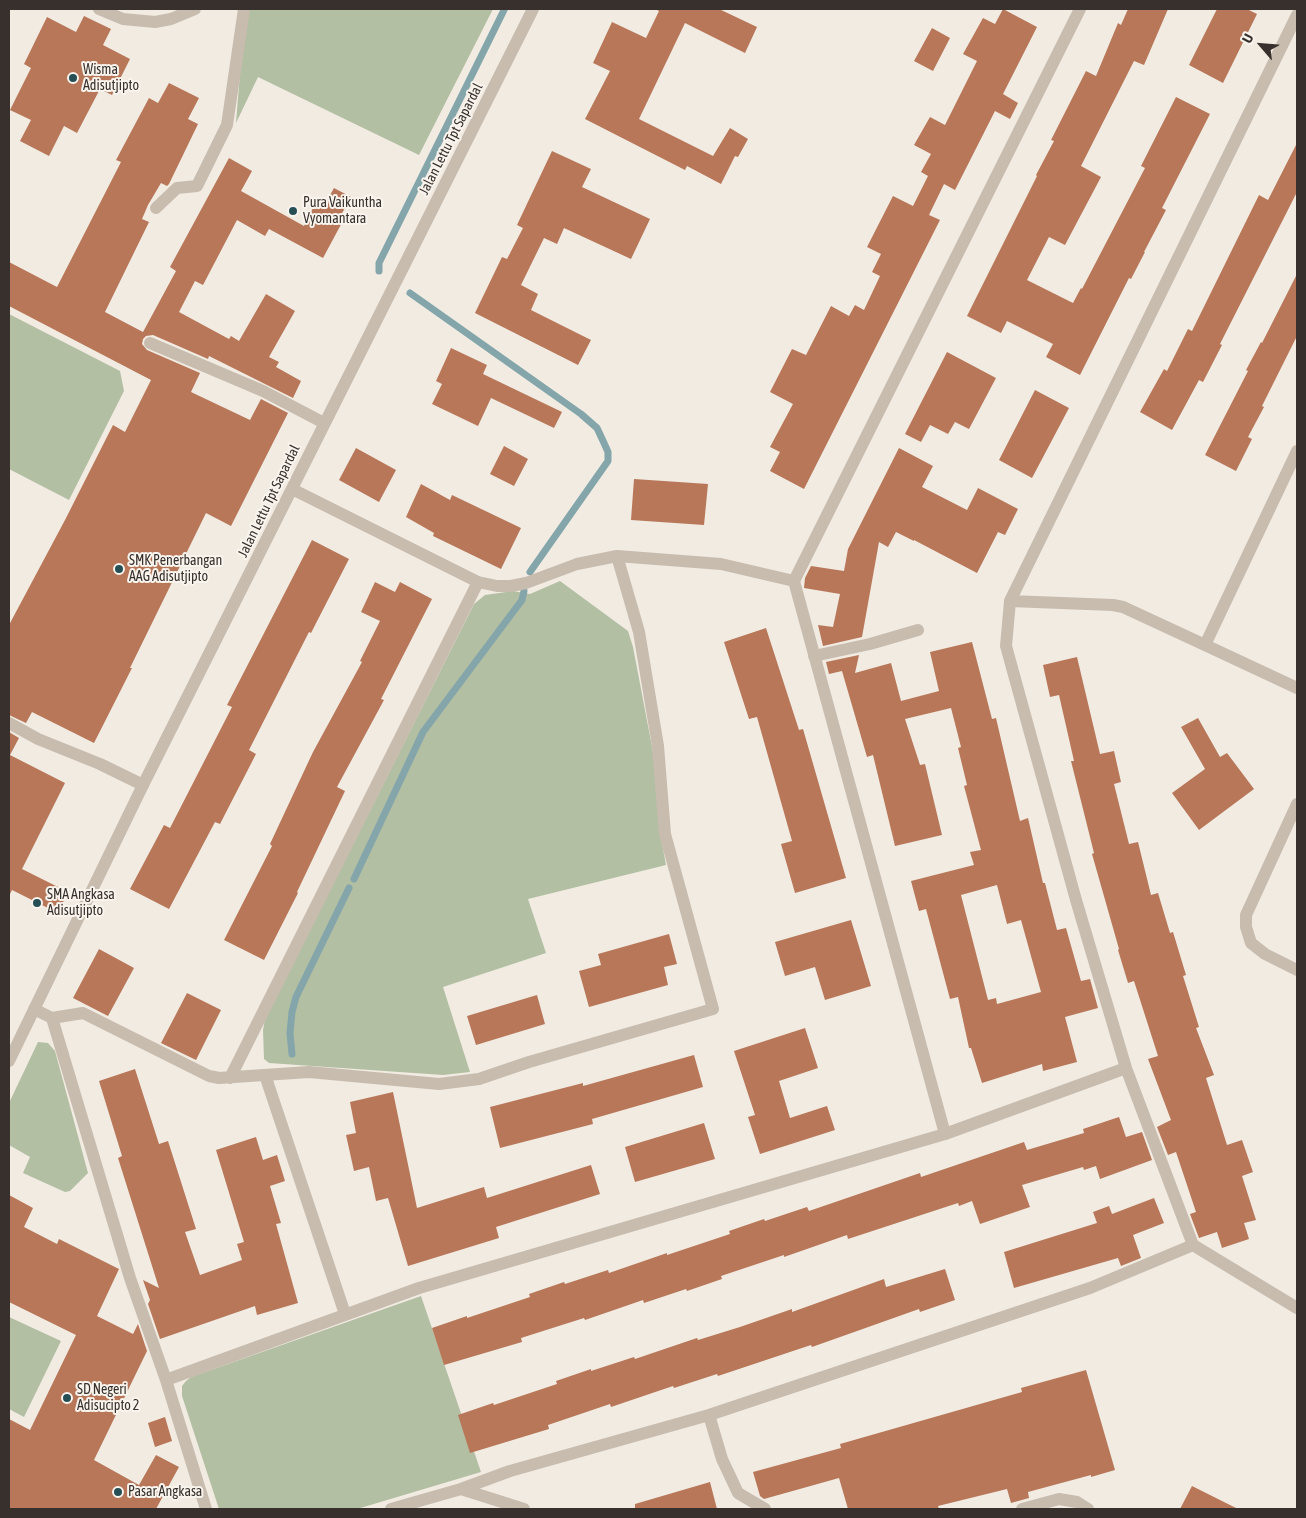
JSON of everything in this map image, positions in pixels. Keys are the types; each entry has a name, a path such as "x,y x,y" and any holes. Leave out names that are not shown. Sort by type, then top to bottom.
{"street":[{"path":"99,9 123,19 155,22 171,19 195,9"},
{"path":"156,208 177,188 197,186 227,125 244,9"},
{"name":"Jalan Lettu Tpt Sapardal","path":"9,1061 143,785 533,9"},
{"path":"945,1134 794,581 1080,9"},
{"path":"1297,15 1010,601 1006,646 1076,900 1126,1068 1194,1245 1297,1308"},
{"path":"150,343 263,391 324,423"},
{"path":"1205,645 1297,451"},
{"path":"292,489 478,582 504,586 526,583 577,564 617,556 721,564 794,581"},
{"path":"34,1009 52,1018 83,1013 209,1076 230,1078 309,1072 439,1084 479,1079 529,1062 713,1008 665,834 658,746 639,632 617,556"},
{"path":"230,1078 478,582"},
{"path":"1010,601 1123,607 1297,688"},
{"path":"814,656 870,644 918,630"},
{"path":"9,723 38,739 100,764 143,785"},
{"path":"1297,804 1246,915 1246,927 1251,943 1265,954 1297,970"},
{"path":"52,1018 130,1278 166,1380 206,1509"},
{"path":"166,1380 419,1288 945,1134 1126,1068"},
{"path":"265,1075 344,1314"},
{"path":"391,1509 461,1489 510,1471 708,1415 1090,1288 1194,1245"},
{"path":"708,1415 722,1459 738,1493 765,1509"},
{"path":"461,1489 524,1509"},
{"path":"1022,1509 1059,1499 1077,1502 1088,1509"}],"green space":[{"path":"249,9 493,9 419,155 258,77 236,123 240,73"},
{"path":"9,314 120,371 124,391 69,500 9,469"},
{"path":"560,581 628,631 633,647 653,752 661,838 666,865 528,899 546,953 443,987 470,1072 443,1075 269,1063 264,1059 263,1030 265,1019 474,604 485,595 513,591 530,594"},
{"path":"38,1042 48,1043 55,1051 88,1173 70,1191 65,1192 23,1173 30,1157 9,1145 9,1103"},
{"path":"421,1296 481,1472 357,1509 219,1509 182,1396 182,1386 186,1381 191,1377"},
{"path":"9,1317 61,1341 24,1417 9,1409"}],"building":[{"path":"655,9 719,9 757,27 745,53 685,23 639,119 713,156 730,128 748,139 738,157 735,156 721,184 687,166 685,170 585,119 610,71 593,63 612,22 646,38 659,11"},
{"path":"1003,9 1037,27 1003,94 1018,103 1010,119 995,111 955,190 944,184 929,215 940,220 804,489 770,471 780,452 770,447 793,404 770,392 792,349 806,355 831,306 849,316 855,305 864,310 880,276 872,272 881,254 867,247 893,196 913,206 928,176 921,172 931,154 914,145 930,117 945,125 977,61 963,54 983,18 995,24"},
{"path":"1128,9 1168,9 1144,65 1134,61 1081,166 1101,177 1065,245 1049,237 1027,280 1073,303 1145,168 1141,166 1176,97 1210,114 1162,208 1166,210 1080,375 1046,357 1053,344 1007,321 1001,333 967,316 1054,141 1051,140 1086,71 1096,76 1118,23 1121,25"},
{"path":"1217,9 1247,9 1257,14 1223,83 1189,65"},
{"name":"Wisma Adisutjipto","path":"84,16 111,29 103,45 130,59 112,95 100,89 77,133 64,126 49,156 20,141 31,120 10,110 31,68 24,64 47,17 76,32"},
{"path":"932,28 950,38 933,71 914,61"},
{"path":"169,83 199,98 188,119 198,124 169,184 167,186 161,183 148,205 142,219 149,222 105,312 143,332 176,271 170,267 229,158 252,171 241,191 304,226 316,202 324,206 334,188 351,197 341,215 345,217 323,258 269,229 265,236 237,220 203,285 195,281 179,312 229,339 231,336 239,341 266,294 295,311 269,357 279,362 276,367 301,381 293,398 209,356 208,359 153,335 146,336 143,339 142,344 147,350 200,373 191,392 250,420 261,399 288,413 231,526 206,513 94,743 32,712 26,723 9,715 9,625 113,425 125,432 151,380 9,306 9,262 57,287 121,162 116,160 149,98 158,103"},
{"path":"1297,143 1297,192 1220,344 1222,345 1203,382 1199,380 1172,430 1140,412 1164,369 1167,371 1188,329 1192,331 1259,195 1268,200"},
{"path":"552,151 591,169 582,187 650,219 631,259 564,228 557,244 544,238 521,285 538,294 531,310 591,340 578,365 475,313 502,257 507,259 523,228 517,225"},
{"path":"1297,274 1297,336 1262,406 1264,407 1248,437 1252,439 1236,471 1205,455 1248,371 1246,370"},
{"path":"451,348 487,365 483,374 562,412 554,428 491,398 478,426 432,404 442,384 436,381"},
{"path":"947,352 996,378 969,429 955,422 948,434 930,425 921,442 905,434"},
{"path":"1035,390 1069,408 1032,478 999,460"},
{"path":"504,446 528,459 514,486 490,474"},
{"path":"356,448 396,470 379,502 339,480"},
{"path":"899,448 933,466 922,487 967,510 978,488 1018,509 1005,535 998,532 977,573 896,532 888,547 879,542 862,637 823,646 818,625 833,627 840,594 804,588 805,578 811,566 844,571 848,549"},
{"path":"634,479 708,484 704,525 631,520"},
{"path":"421,484 450,500 452,495 521,528 501,569 433,536 434,533 406,517"},
{"path":"312,540 349,559 311,633 309,632 249,750 256,754 220,824 215,822 169,909 130,889 164,825 170,828 232,707 227,705"},
{"path":"375,582 395,592 400,582 432,599 381,699 384,700 337,787 345,791 298,893 264,960 224,940 272,846 270,844 313,752 362,662 360,661 380,621 361,612"},
{"path":"766,628 799,730 803,729 846,878 795,893 781,844 792,841 757,717 749,719 724,642"},
{"path":"972,642 992,719 996,718 1020,821 1028,818 1043,883 1045,883 1057,930 1066,928 1081,981 1090,979 1098,1008 1065,1017 1077,1062 1043,1071 1042,1064 982,1083 971,1048 969,1048 958,997 950,999 926,909 919,911 911,881 974,865 970,852 981,850 964,786 967,785 958,748 961,747 951,708 905,719 920,765 925,764 942,835 895,846 873,755 867,757 842,671 829,674 826,662 859,655 855,673 891,663 901,701 939,691 930,652","holes":["997,885 1007,924 1021,920 1041,992 997,1004 996,998 988,1000 961,895"]},
{"path":"1077,657 1100,754 1114,751 1121,782 1114,784 1129,844 1138,842 1151,895 1158,893 1170,933 1173,932 1186,975 1183,976 1199,1027 1196,1028 1214,1075 1206,1078 1227,1145 1242,1140 1253,1172 1242,1176 1256,1220 1244,1223 1249,1239 1222,1248 1217,1232 1199,1238 1190,1214 1196,1212 1176,1152 1168,1155 1157,1127 1171,1120 1148,1059 1158,1056 1134,981 1128,983 1118,950 1092,854 1094,853 1071,761 1074,761 1059,695 1050,697 1043,665"},
{"path":"1198,718 1220,757 1227,753 1254,789 1199,830 1172,793 1205,769 1181,727"},
{"path":"9,732 19,738 10,755 65,783 22,869 68,892 58,913 12,890 9,896"},
{"path":"851,920 871,986 825,1000 815,967 785,976 775,942"},
{"path":"669,934 677,964 664,967 668,985 589,1007 579,971 601,965 598,954"},
{"path":"99,949 134,968 108,1016 73,998"},
{"path":"187,993 221,1010 196,1060 161,1043"},
{"path":"537,995 545,1024 476,1045 467,1016"},
{"path":"805,1028 818,1068 779,1081 790,1118 827,1106 835,1130 760,1154 748,1117 755,1115 734,1051"},
{"path":"694,1055 703,1087 592,1119 593,1124 500,1148 490,1107 583,1083 583,1086"},
{"path":"135,1069 159,1144 168,1141 196,1229 185,1232 200,1275 242,1260 237,1244 244,1242 216,1150 256,1137 263,1160 277,1155 285,1181 270,1186 281,1223 276,1224 298,1303 257,1315 255,1306 160,1339 148,1304 150,1300 143,1280 159,1288 118,1158 122,1156 99,1081"},
{"path":"393,1092 417,1208 484,1187 487,1198 591,1165 600,1194 496,1227 499,1238 408,1266 388,1198 376,1201 369,1167 354,1171 346,1135 356,1133 350,1102"},
{"path":"1119,1117 1126,1137 1142,1132 1152,1160 1100,1179 1096,1166 1084,1170 1083,1167 1022,1185 1030,1207 980,1224 972,1201 959,1206 958,1203 848,1239 847,1235 721,1276 722,1279 687,1291 686,1289 644,1303 643,1300 585,1320 584,1318 521,1338 522,1342 444,1365 432,1328 530,1297 529,1294 564,1282 565,1284 608,1270 609,1273 667,1253 667,1255 730,1234 729,1231 764,1219 765,1221 807,1207 809,1211 920,1173 921,1177 1024,1142 1027,1150 1084,1133 1083,1129"},
{"path":"704,1123 715,1159 635,1182 625,1147"},
{"name":"SD Negeri Adisucipto 2","path":"9,1195 33,1208 24,1227 57,1244 59,1239 119,1269 97,1316 133,1334 138,1324 147,1351 94,1460 139,1485 156,1455 179,1467 156,1509 9,1509 9,1419 30,1430 76,1335 9,1302"},
{"path":"1154,1198 1164,1223 1133,1235 1141,1258 1121,1266 1118,1258 1014,1288 1004,1252 1097,1223 1093,1212 1109,1206 1112,1214"},
{"path":"945,1269 955,1300 920,1312 919,1309 812,1347 811,1345 718,1376 717,1374 674,1388 673,1386 611,1407 610,1404 548,1425 549,1429 470,1453 458,1415 557,1384 556,1381 591,1369 591,1371 634,1357 635,1359 792,1309 792,1312 884,1279 886,1287"},
{"path":"1086,1370 1115,1470 1028,1492 1029,1498 1011,1503 1007,1489 938,1506 939,1509 848,1509 839,1478 764,1499 760,1496 753,1472 841,1448 840,1444 1022,1392 1021,1388"},
{"path":"165,1417 172,1441 155,1447 148,1423"},
{"path":"710,1482 717,1509 635,1509 635,1504"},
{"path":"1192,1486 1238,1509 1180,1509"}],"waterway":[{"path":"379,271 379,263 504,10"},
{"path":"410,293 581,414 597,428 608,452 608,461 530,572"},
{"path":"354,879 423,732 522,600 524,591"},
{"path":"292,1054 290,1033 296,997 349,888"}],"place":[{"name":"Wisma Adisutjipto","path":"73,78"},
{"name":"Pura Vaikuntha Vyomantara","path":"293,211"},
{"name":"SMK Penerbangan AAG Adisutjipto","path":"119,569"},
{"name":"SMA Angkasa Adisutjipto","path":"37,903"},
{"name":"SD Negeri Adisucipto 2","path":"67,1398"},
{"name":"Pasar Angkasa","path":"118,1492"}]}
